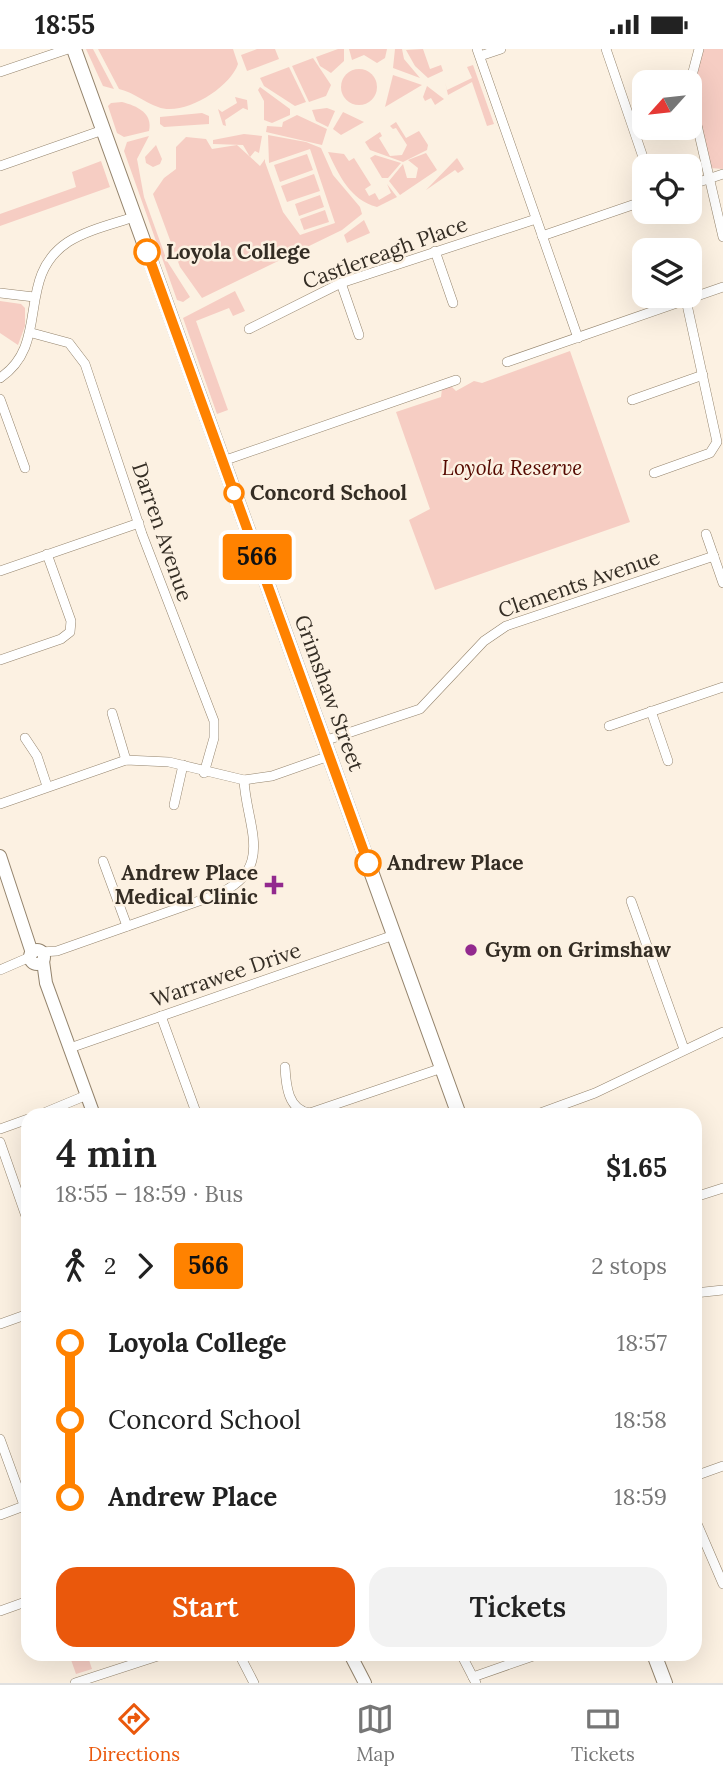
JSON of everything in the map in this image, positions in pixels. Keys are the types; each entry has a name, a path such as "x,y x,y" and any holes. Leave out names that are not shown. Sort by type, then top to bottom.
{"main road":[{"name":"Grimshaw Street","path":"74,49 456,1108"},
{"path":"657,1661 665,1683"}],"street":[{"path":"0,72 68,49"},
{"path":"500,49 479,53 578,338"},
{"path":"606,49 642,154"},
{"path":"693,70 699,49"},
{"path":"0,166 103,130"},
{"path":"700,140 723,237"},
{"path":"702,181 723,174"},
{"path":"542,236 632,205"},
{"path":"0,378 15,365 32,333 34,297 44,267 61,247 84,234 134,217"},
{"name":"Castlereagh Place","path":"249,329 341,283 435,250 537,219"},
{"path":"435,250 453,303"},
{"path":"341,283 359,335"},
{"path":"702,294 723,287"},
{"path":"0,293 34,297"},
{"path":"507,362 663,308"},
{"path":"654,473 710,453 716,448 717,437 688,308"},
{"name":"Darren Avenue","path":"32,333 69,343 82,357 139,523 214,722 214,738 204,773"},
{"path":"632,400 703,375"},
{"path":"223,461 456,380"},
{"path":"0,399 25,468"},
{"path":"0,571 139,523"},
{"path":"706,534 723,583"},
{"path":"0,660 61,639 70,632 71,621 47,554"},
{"name":"Clements Avenue","path":"324,741 420,709 484,641 506,626 713,556"},
{"path":"609,726 723,687"},
{"path":"651,711 668,761"},
{"path":"112,713 126,760"},
{"path":"25,739 37,756 47,786"},
{"path":"0,804 126,760 155,760 244,780 272,776 329,756"},
{"path":"174,805 183,765"},
{"path":"0,970 221,893 242,877 253,856 255,841 244,780"},
{"path":"0,856 3,874 47,983 92,1108"},
{"path":"103,861 127,926"},
{"path":"631,901 684,1049"},
{"name":"Warrawee Drive","path":"70,1048 394,935"},
{"path":"161,1016 194,1108"},
{"path":"554,1108 595,1093 723,1032"},
{"path":"285,1067 292,1102 297,1108"},
{"path":"325,1108 442,1068"},
{"path":"57,1108 88,1097"},
{"path":"0,1129 21,1122"},
{"path":"0,1142 21,1202"},
{"path":"702,1195 723,1188"},
{"path":"702,1292 723,1290"},
{"path":"0,1324 21,1316"},
{"path":"0,1439 21,1498"},
{"path":"702,1474 723,1466"},
{"path":"0,1515 21,1507"},
{"path":"702,1535 722,1579"},
{"path":"0,1611 21,1604"},
{"path":"75,1683 90,1681 145,1661"},
{"path":"243,1661 254,1683"},
{"path":"354,1661 365,1683"},
{"path":"464,1661 474,1680 522,1661"}],"green space":[{"path":"86,49 93,49 114,89 103,86"},
{"path":"98,49 233,49 238,64 216,91 192,104 168,109 119,89"},
{"path":"257,49 275,49 279,59 247,71 241,55"},
{"path":"344,49 344,61 331,73 320,66 316,57"},
{"path":"349,49 387,49 385,58 377,63 364,55 352,60"},
{"path":"395,49 402,49 404,59 420,78 393,68"},
{"path":"423,49 430,69 441,65 443,71 428,78 415,66 406,50"},
{"path":"702,49 723,49 723,169 710,168 702,136 702,70 697,70"},
{"path":"313,58 331,85 326,96 309,102 292,66"},
{"path":"473,65 494,124 487,126 472,82 448,95 445,82 447,90 472,78 467,67"},
{"path":"289,67 306,102 295,106 264,86 260,78"},
{"path":"359,69 372,74 377,87 372,100 359,105 346,100 341,87 346,74"},
{"path":"393,75 422,85 385,107"},
{"path":"427,86 444,99 435,105 431,98 425,101 423,97"},
{"path":"260,87 290,109 290,115 272,123 264,120 264,101 258,90"},
{"path":"235,97 247,100 248,110 243,108 225,120 226,126 223,125 218,109 222,112 237,103"},
{"path":"122,102 143,111 149,119 149,131 124,137 117,133 108,106"},
{"path":"327,108 335,111 328,127 316,121 312,110"},
{"path":"343,112 364,122 341,135 333,129"},
{"path":"202,113 209,116 209,124 164,127 160,124 160,117"},
{"path":"297,115 327,129 322,145 266,132 267,126 282,127 283,122"},
{"path":"396,122 406,138 419,131 428,145 427,150 403,162 370,150 365,142 380,132 382,136 379,138 390,156 402,155 407,145 396,128 390,126"},
{"path":"244,134 262,136 259,153 255,151 250,157 243,145 213,144 213,140"},
{"path":"268,135 306,142 321,148 333,175 360,207 362,214 342,230 202,298 180,267 153,194 164,178 176,169 176,147 186,137 206,139 212,149 237,145 260,166 265,159 283,212 300,235 335,223 310,149 269,163"},
{"path":"149,136 137,159 144,197 167,261 190,297 183,302 177,300 124,151 127,142"},
{"path":"156,145 162,159 160,164 153,167 146,163 145,157"},
{"path":"328,152 344,154 349,161 354,158 371,185 365,189 369,196 375,193 379,200 391,193 387,184 397,197 377,207 360,199 346,185"},
{"path":"426,153 437,170 400,195 389,181 403,164 407,178 416,178 418,168 408,160"},
{"path":"307,154 313,170 280,182 274,165"},
{"path":"375,155 401,163 388,178 382,178 370,158"},
{"path":"457,158 464,169 458,173 455,170 426,190"},
{"path":"101,161 110,187 0,226 0,214 76,187 72,172"},
{"path":"314,174 320,191 287,202 281,186"},
{"path":"320,195 324,207 299,216 295,204"},
{"path":"325,210 329,222 304,230 300,219"},
{"path":"364,220 370,233 347,243 344,235"},
{"path":"235,291 245,311 233,316 229,308 196,321 228,410 217,414 183,318"},
{"path":"0,301 21,304 25,308 25,326 18,345 0,333"},
{"name":"Loyola Reserve","path":"570,351 630,522 435,590 409,520 430,509 396,412 441,397 442,389 451,386 456,391 474,381 482,383"},
{"path":"71,1661 89,1661 92,1669 76,1674"}],"bus line":[{"name":"566","path":"147,252 368,863"}],"place":[{"name":"Loyola College","path":"147,252"},
{"name":"Concord School","path":"234,493"},
{"name":"Andrew Place","path":"368,863"},
{"name":"Andrew Place Medical Clinic","path":"274,885"},
{"name":"Gym on Grimshaw","path":"471,950"}]}
